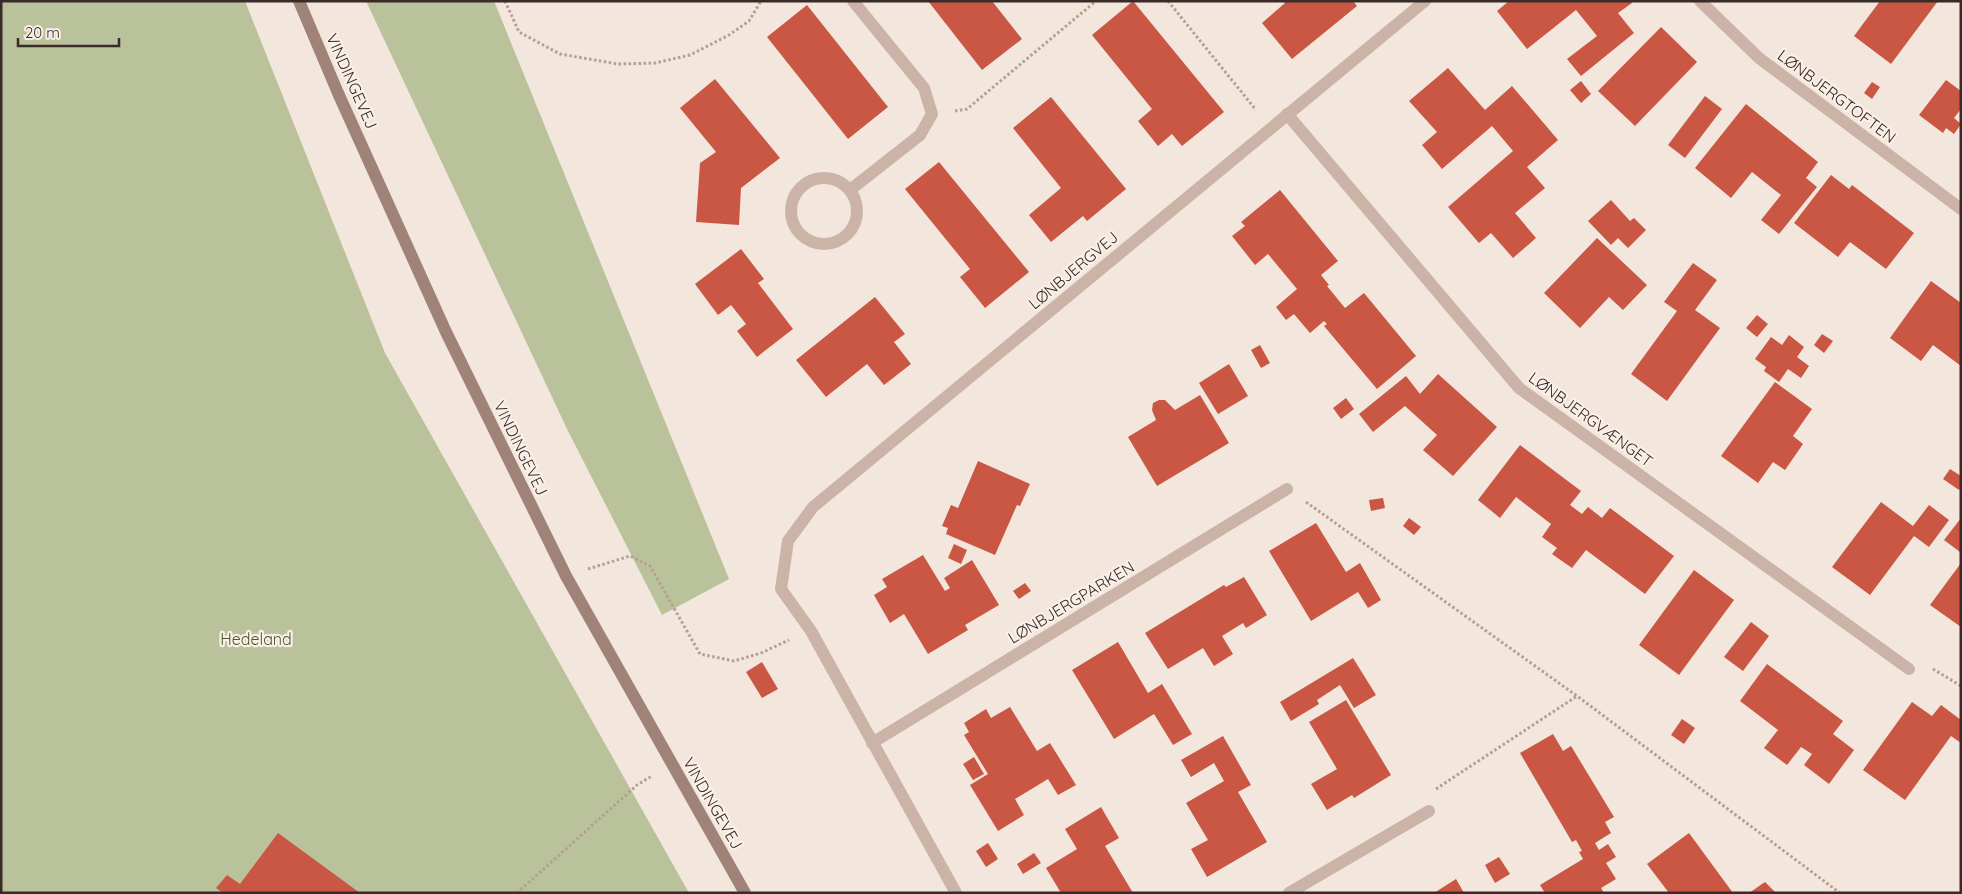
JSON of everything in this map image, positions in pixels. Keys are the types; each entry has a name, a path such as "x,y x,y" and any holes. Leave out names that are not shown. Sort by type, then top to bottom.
{"main road":[{"name":"VINDINGEVEJ","path":"299,1 446,332 566,576 745,893"}],"street":[{"path":"850,190 920,135 932,114 924,88 853,1"},
{"name":"LØNBJERGVEJ","path":"810,631 781,589 788,541 813,507 1425,1"},
{"name":"LØNBJERGTOFTEN","path":"1700,1 1760,58 1961,209"},
{"name":"LØNBJERGVÆNGET","path":"1287,114 1519,388 1909,669"},
{"path":"827,178 840,182 850,190 856,202 858,214 854,227 846,238 834,244 821,245 808,241 798,232 792,221 790,208 794,195 803,185 814,179 827,178"},
{"name":"LØNBJERGPARKEN","path":"872,743 1287,489"},
{"path":"810,631 956,893"},
{"path":"1289,893 1428,811"}],"path":[{"path":"505,1 519,32 560,54 618,64 655,63 690,55 729,35 749,21 761,1"},
{"path":"932,114 967,109 1096,1"},
{"path":"1168,1 1271,128"},
{"path":"1287,489 1577,696 1840,893"},
{"path":"566,576 630,556 650,566 700,654 734,661 761,653 810,631"},
{"path":"1909,669 1925,664 1961,686"},
{"path":"1428,811 1435,790 1577,696"},
{"path":"517,893 637,785 672,764"}],"green space":[{"name":"Hedeland","path":"1,1 245,1 385,353 689,893 1,893"},
{"path":"366,1 494,1 729,579 662,615 567,429"}],"building":[{"path":"928,1 992,1 1022,39 982,70"},
{"path":"1133,1 1224,112 1182,146 1172,134 1158,146 1138,121 1152,109 1092,35"},
{"path":"1284,1 1353,1 1357,6 1292,59 1262,23 1285,3"},
{"path":"1509,1 1631,1 1632,3 1618,13 1634,33 1581,76 1567,59 1597,36 1576,10 1527,49 1497,11"},
{"path":"1880,1 1938,1 1891,64 1854,36"},
{"path":"807,5 888,107 848,139 767,37"},
{"path":"1661,27 1697,62 1635,126 1598,91"},
{"path":"1448,68 1485,110 1512,86 1558,140 1527,167 1545,188 1515,213 1536,238 1513,258 1491,233 1479,243 1448,207 1513,151 1492,126 1442,169 1422,145 1437,132 1409,101"},
{"path":"715,79 780,158 741,188 739,225 696,222 700,163 716,152 680,108"},
{"path":"1946,80 1961,91 1961,109 1954,118 1961,124 1954,134 1946,128 1943,133 1919,115"},
{"path":"1581,81 1591,94 1581,103 1570,90"},
{"path":"1872,82 1880,87 1872,99 1864,93"},
{"path":"1705,96 1722,109 1685,158 1668,145"},
{"path":"1051,97 1126,189 1087,221 1083,216 1051,242 1029,215 1061,188 1013,128"},
{"path":"1746,104 1818,162 1806,178 1817,187 1779,234 1761,220 1781,195 1752,172 1731,198 1695,168"},
{"path":"939,162 1029,272 985,308 960,277 970,269 905,189"},
{"path":"1831,175 1849,189 1852,185 1914,233 1886,269 1850,242 1838,257 1794,223"},
{"path":"1280,190 1338,261 1321,275 1329,285 1327,286 1345,308 1364,293 1416,356 1377,389 1324,326 1327,324 1324,321 1310,333 1294,314 1286,320 1276,307 1297,289 1268,254 1255,265 1232,236 1245,226 1241,222"},
{"path":"1611,200 1630,221 1634,218 1646,230 1628,248 1618,238 1611,245 1588,221"},
{"path":"1597,238 1647,285 1623,310 1609,297 1580,328 1544,293"},
{"path":"741,249 764,279 758,283 793,329 757,357 737,331 746,324 731,305 718,315 695,284"},
{"path":"1693,263 1717,280 1695,310 1720,328 1667,401 1631,374 1677,311 1664,302"},
{"path":"1931,281 1961,303 1961,366 1933,345 1921,361 1890,338"},
{"path":"875,297 905,334 894,342 911,364 884,385 867,364 826,397 796,360"},
{"path":"1757,315 1768,324 1757,337 1746,328"},
{"path":"1822,334 1833,341 1824,353 1814,345"},
{"path":"1789,335 1804,347 1797,357 1809,366 1801,378 1788,369 1779,382 1764,371 1766,367 1755,359 1771,337 1782,345"},
{"path":"1260,345 1270,363 1261,368 1251,350"},
{"path":"1229,364 1248,396 1218,414 1199,383"},
{"path":"1438,374 1497,427 1453,476 1423,450 1437,435 1405,406 1373,432 1359,414 1406,376 1420,394"},
{"path":"1775,382 1812,409 1793,436 1803,444 1785,470 1773,462 1758,483 1721,456"},
{"path":"1200,395 1229,443 1157,486 1128,437 1156,420 1152,410 1153,403 1165,400 1175,410"},
{"path":"1346,398 1354,409 1341,419 1333,408"},
{"path":"1520,445 1581,491 1570,505 1582,514 1588,507 1602,518 1610,508 1674,556 1645,594 1586,550 1572,568 1552,554 1557,548 1542,537 1551,524 1516,497 1500,518 1478,500"},
{"path":"978,461 1030,484 1020,506 1017,505 995,555 946,534 948,528 942,526 951,505 958,508"},
{"path":"1950,469 1961,476 1961,487 1959,490 1943,479"},
{"path":"1383,498 1385,508 1371,511 1369,500"},
{"path":"1881,502 1913,526 1929,505 1949,520 1929,547 1914,536 1870,595 1832,567"},
{"path":"1409,518 1421,527 1414,535 1403,526"},
{"path":"1961,518 1961,550 1960,552 1944,540"},
{"path":"1316,523 1346,572 1360,563 1381,600 1368,608 1358,592 1311,621 1269,551"},
{"path":"954,544 967,550 961,564 948,558"},
{"path":"923,555 945,591 950,588 944,578 972,560 999,605 965,625 968,630 928,654 904,614 890,623 874,595 887,587 882,579"},
{"path":"1961,563 1961,627 1930,605"},
{"path":"1694,570 1734,600 1679,675 1639,645"},
{"path":"1244,577 1267,615 1246,628 1243,623 1222,636 1233,654 1214,666 1203,648 1168,669 1145,633 1224,585 1226,587"},
{"path":"1025,583 1031,591 1019,599 1013,591"},
{"path":"1751,622 1769,636 1743,671 1724,657"},
{"path":"1118,642 1148,693 1162,684 1192,734 1173,745 1154,714 1114,739 1072,670"},
{"path":"1353,658 1376,695 1354,708 1340,685 1317,700 1319,704 1291,721 1280,702"},
{"path":"762,662 778,689 762,698 746,672"},
{"path":"1767,664 1843,721 1833,734 1854,750 1829,784 1804,765 1812,754 1801,747 1787,765 1764,748 1778,730 1740,701"},
{"path":"1346,700 1391,775 1354,798 1352,795 1327,810 1311,784 1337,769 1309,722"},
{"path":"1912,702 1932,716 1941,705 1961,720 1961,743 1951,736 1905,800 1863,770"},
{"path":"1010,707 1037,751 1050,743 1076,785 1058,795 1048,779 1015,799 1024,815 998,831 970,785 988,774 964,735 969,732 964,723 986,709 991,718"},
{"path":"1682,719 1695,728 1684,744 1671,735"},
{"path":"1553,734 1563,751 1571,746 1614,817 1605,822 1611,833 1595,843 1599,850 1608,844 1616,857 1606,863 1616,879 1601,888 1604,893 1545,893 1540,885 1583,859 1579,852 1582,851 1576,840 1572,842 1520,753"},
{"path":"1223,736 1251,785 1238,792 1267,842 1207,877 1191,849 1208,840 1186,803 1224,781 1214,763 1191,777 1181,760"},
{"path":"974,757 984,774 973,780 963,764"},
{"path":"1101,807 1119,838 1105,846 1133,893 1061,893 1046,868 1077,849 1065,829"},
{"path":"278,833 360,893 223,893 216,888 227,875 240,884"},
{"path":"1689,833 1733,893 1669,893 1647,864"},
{"path":"988,843 998,859 986,867 976,851"},
{"path":"1034,853 1041,863 1023,874 1017,864"},
{"path":"1499,857 1510,874 1495,883 1485,865"},
{"path":"1456,879 1464,893 1434,893"},
{"path":"1765,882 1776,893 1749,893"}]}
